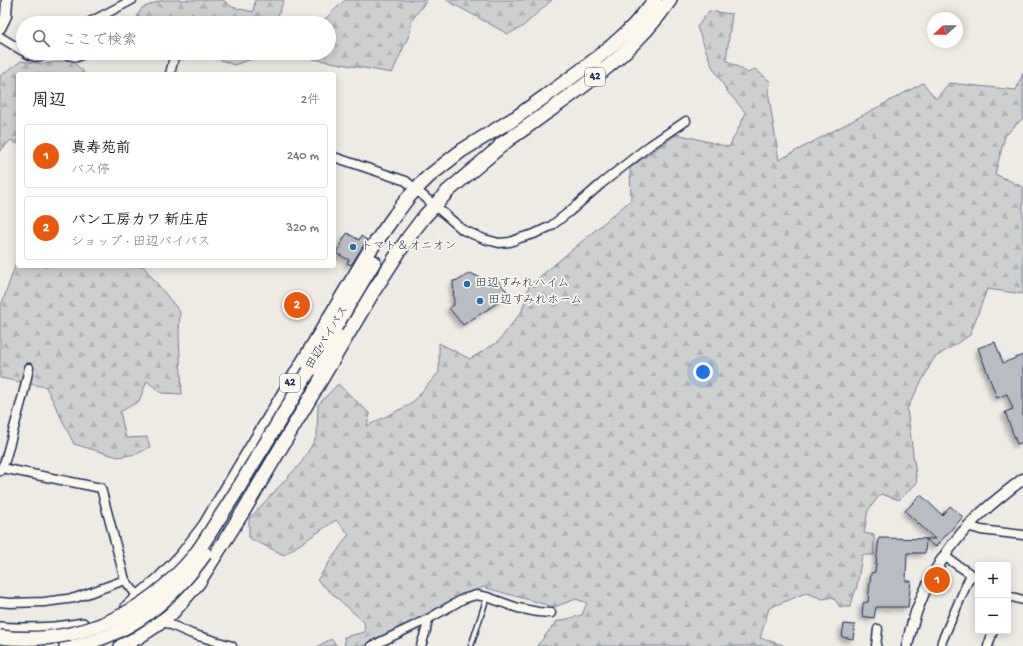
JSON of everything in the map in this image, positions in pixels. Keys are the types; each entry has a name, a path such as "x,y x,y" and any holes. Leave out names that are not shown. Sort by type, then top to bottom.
{"highway":[{"name":"42","path":"121,646 150,630 172,613 198,583 244,510 373,292 408,238 424,217 428,177 461,150 513,119 601,55 627,32 655,0"},
{"name":"田辺バイパス","path":"0,637 33,640 81,634 101,628 119,619 156,595 194,556 209,534 384,258 418,213 425,197 482,155 508,140 575,92 624,52 647,29 670,0"},
{"name":"42","path":"66,646 105,621 126,610 160,580 182,556 205,526 368,253 407,199 425,197"},
{"name":"田辺バイパス","path":"76,646 100,639 136,622 166,599 193,570 212,543 312,372"},
{"name":"42","path":"0,629 34,630 68,628 105,621"},
{"name":"42","path":"0,637 12,646"}],"street":[{"path":"0,28 6,16 7,0"},
{"path":"101,16 132,0"},
{"path":"0,37 16,47"},
{"path":"170,72 173,60"},
{"path":"336,158 406,181 463,230 484,239 499,243 510,242 534,234 551,226 649,146 686,121"},
{"path":"29,368 7,454 1,469 101,488 125,580 139,598 155,617 162,621 192,634 232,646"},
{"path":"907,646 910,629 919,603 944,556 968,526 1007,490 1023,478"},
{"path":"968,526 981,530 1023,535"},
{"path":"942,646 942,641 974,577 944,556"},
{"path":"0,602 44,602 75,598 125,580"},
{"path":"372,646 428,619 463,599 476,595 487,597 518,608 551,613"},
{"path":"1011,597 1023,600"},
{"path":"421,646 428,619"},
{"path":"876,646 878,629"},
{"path":"988,646 992,634"}],"lane":[{"path":"471,646 487,597"}],"green space":[{"path":"162,0 223,0 232,7 253,12 255,0 284,0 278,16 137,16 142,8"},
{"path":"345,0 427,0 412,20 410,33 392,73 319,60 336,60 336,16 328,16"},
{"path":"446,0 552,0 522,27 508,34"},
{"path":"709,11 732,14 726,60 748,73 755,69 771,82 768,91 779,160 923,83 936,99 949,83 1016,90 1023,73 1023,118 1005,136 995,174 1023,187 1023,294 987,289 970,335 934,358 907,409 917,483 899,500 881,494 868,510 864,533 874,535 874,555 862,555 857,586 850,607 840,607 833,597 823,599 806,593 769,608 760,638 783,646 537,646 556,622 582,615 587,603 576,599 554,607 483,587 423,618 381,636 365,646 344,646 344,637 365,632 364,622 317,580 349,534 336,520 284,555 249,538 249,519 302,462 317,436 318,405 338,384 370,414 367,426 411,404 439,372 439,343 470,359 498,342 522,311 529,286 631,200 630,168 677,134 729,147 746,113 727,91 712,66 697,27"},
{"path":"71,60 84,72 16,72 16,143 11,140 0,151 0,76 21,61 42,64"},
{"path":"221,60 249,60 234,65"},
{"path":"16,263 16,268 145,268 180,312 179,335 182,394 161,393 147,381 139,401 120,412 126,438 147,437 150,447 137,454 118,457 74,444 46,387 0,378 0,307"},
{"path":"331,639 337,646 318,646"}],"building":[{"name":"トマト＆オニオン","path":"347,233 359,240 361,236 367,240 351,265 347,263 349,260 336,253"},
{"name":"田辺すみれホーム","path":"470,273 490,282 496,278 510,295 463,325 449,308 454,305 453,281 459,280"},
{"path":"995,342 1003,363 1023,355 1023,442 1017,444 1005,412 1013,409 1007,394 997,398 978,348"},
{"path":"921,495 942,515 950,506 963,517 935,547 926,539 925,553 907,553 906,581 911,581 908,607 876,607 874,618 862,616 863,603 868,602 871,573 875,572 879,538 935,539 905,511"},
{"path":"844,624 855,625 853,639 842,637"}],"place":[{"name":"トマト＆オニオン","path":"353,247"},
{"name":"田辺すみれハイム","path":"467,284"},
{"name":"田辺すみれホーム","path":"480,301"},
{"name":"パン工房カワ 新庄店","path":"297,305"},
{"name":"真寿苑前","path":"937,580"}]}
